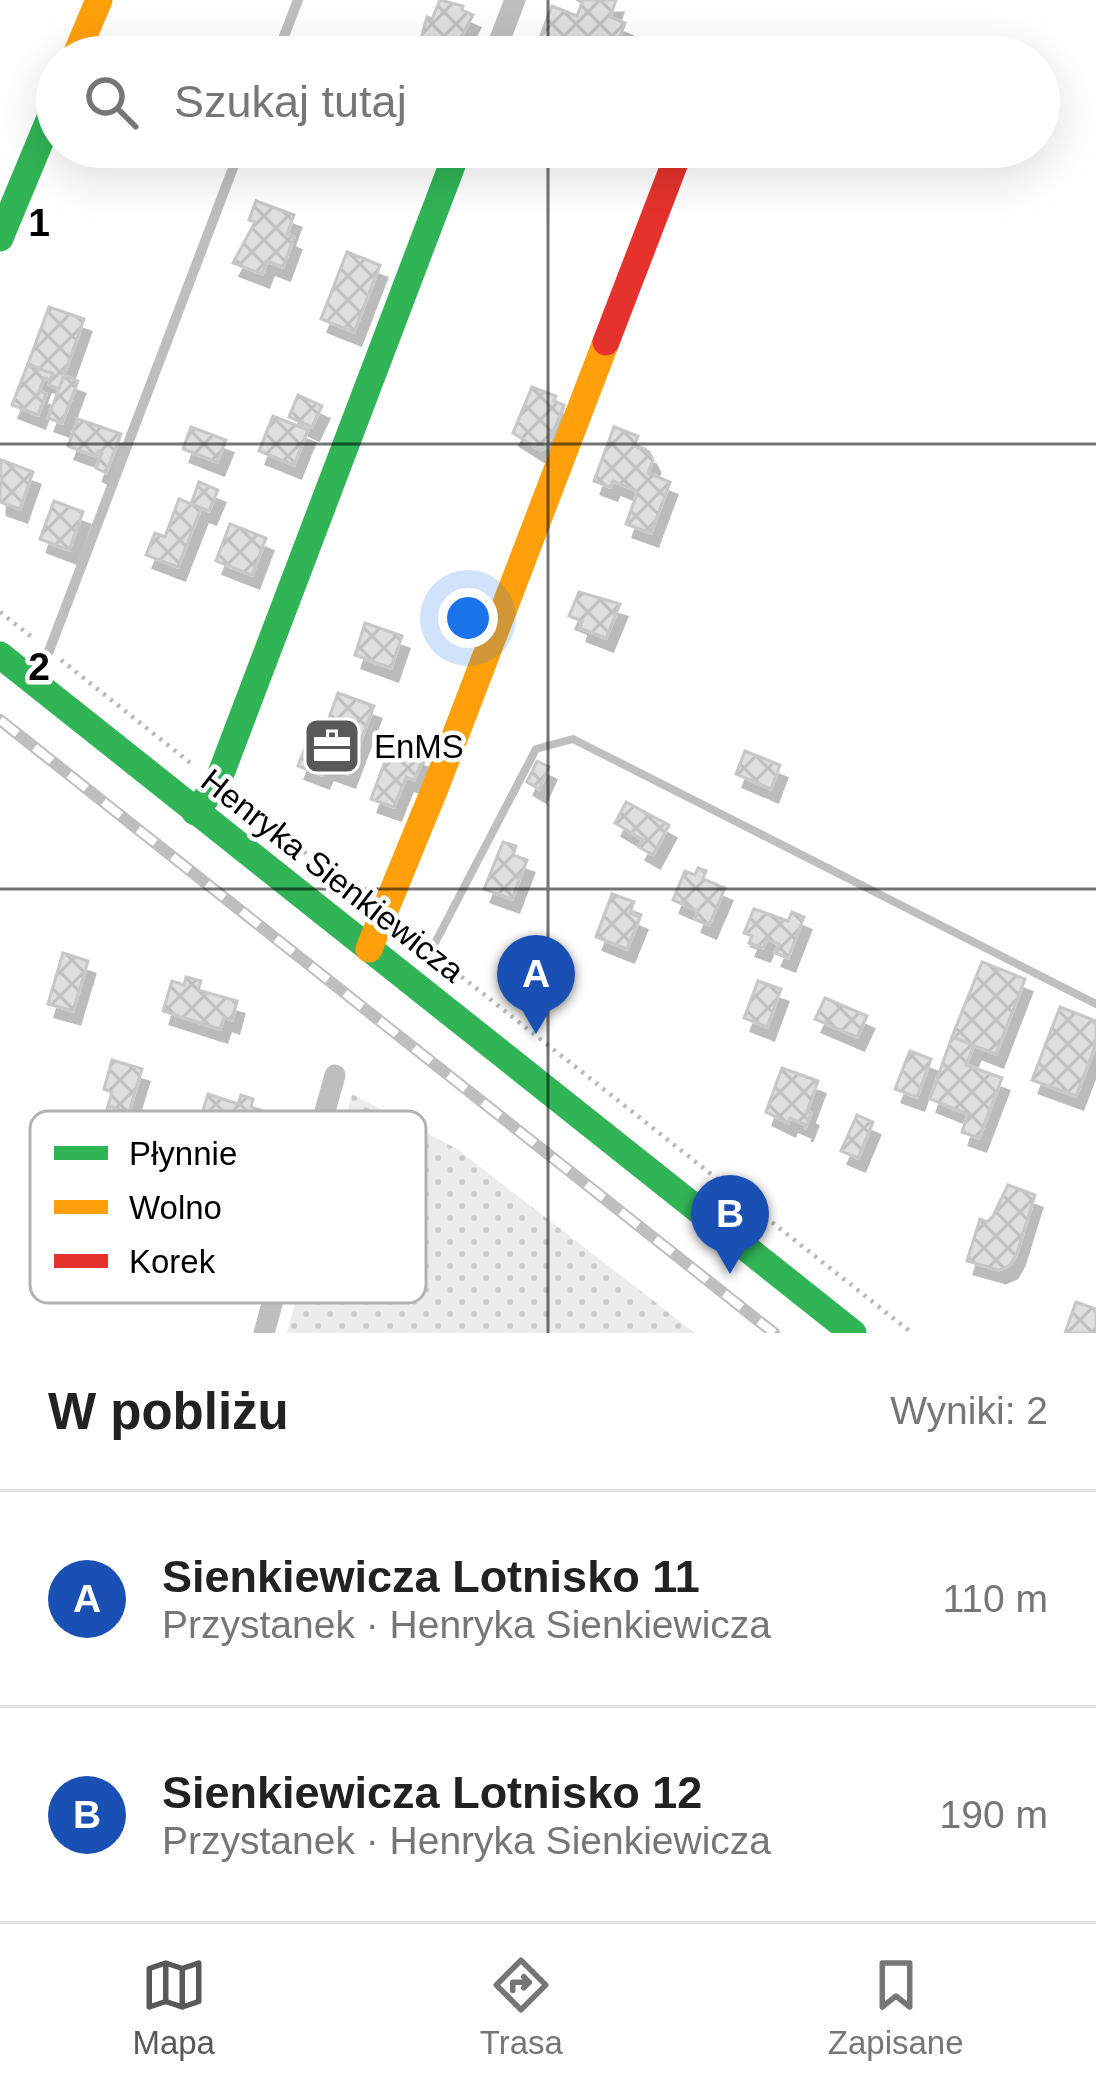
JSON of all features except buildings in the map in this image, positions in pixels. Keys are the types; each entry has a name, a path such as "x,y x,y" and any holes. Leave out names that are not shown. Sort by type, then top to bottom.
{"street":[{"path":"84,36 99,0"},
{"path":"502,36 515,0"},
{"path":"0,238 36,151"},
{"path":"195,812 217,784 451,168"},
{"path":"369,950 673,168"},
{"name":"Henryka Sienkiewicza","path":"0,655 853,1333"},
{"path":"325,1111 335,1075"},
{"path":"264,1333 272,1303"}],"lane":[{"path":"284,36 298,0"},
{"path":"28,678 50,651 234,168"}],"path":[{"path":"0,612 912,1333"}],"shaded area":[{"path":"352,1094 384,1111 347,1111"},
{"path":"426,1133 457,1149 695,1333 287,1333 295,1303 426,1303"}],"waterway":[{"path":"435,943 536,749 573,739 1096,1004"}],"railway":[{"path":"0,720 774,1333"}],"traffic: fast":[{"path":"0,238 36,151"},
{"path":"195,812 217,784 451,168"},
{"path":"0,655 853,1333"}],"traffic: slow":[{"path":"84,36 99,0"},
{"path":"369,949 606,342"}],"traffic: jam":[{"path":"606,342 673,168"}],"place":[{"name":"EnMS","path":"332,746"},
{"name":"Sienkiewicza Lotnisko 11","path":"536,1034"},
{"name":"Sienkiewicza Lotnisko 12","path":"730,1274"}]}
